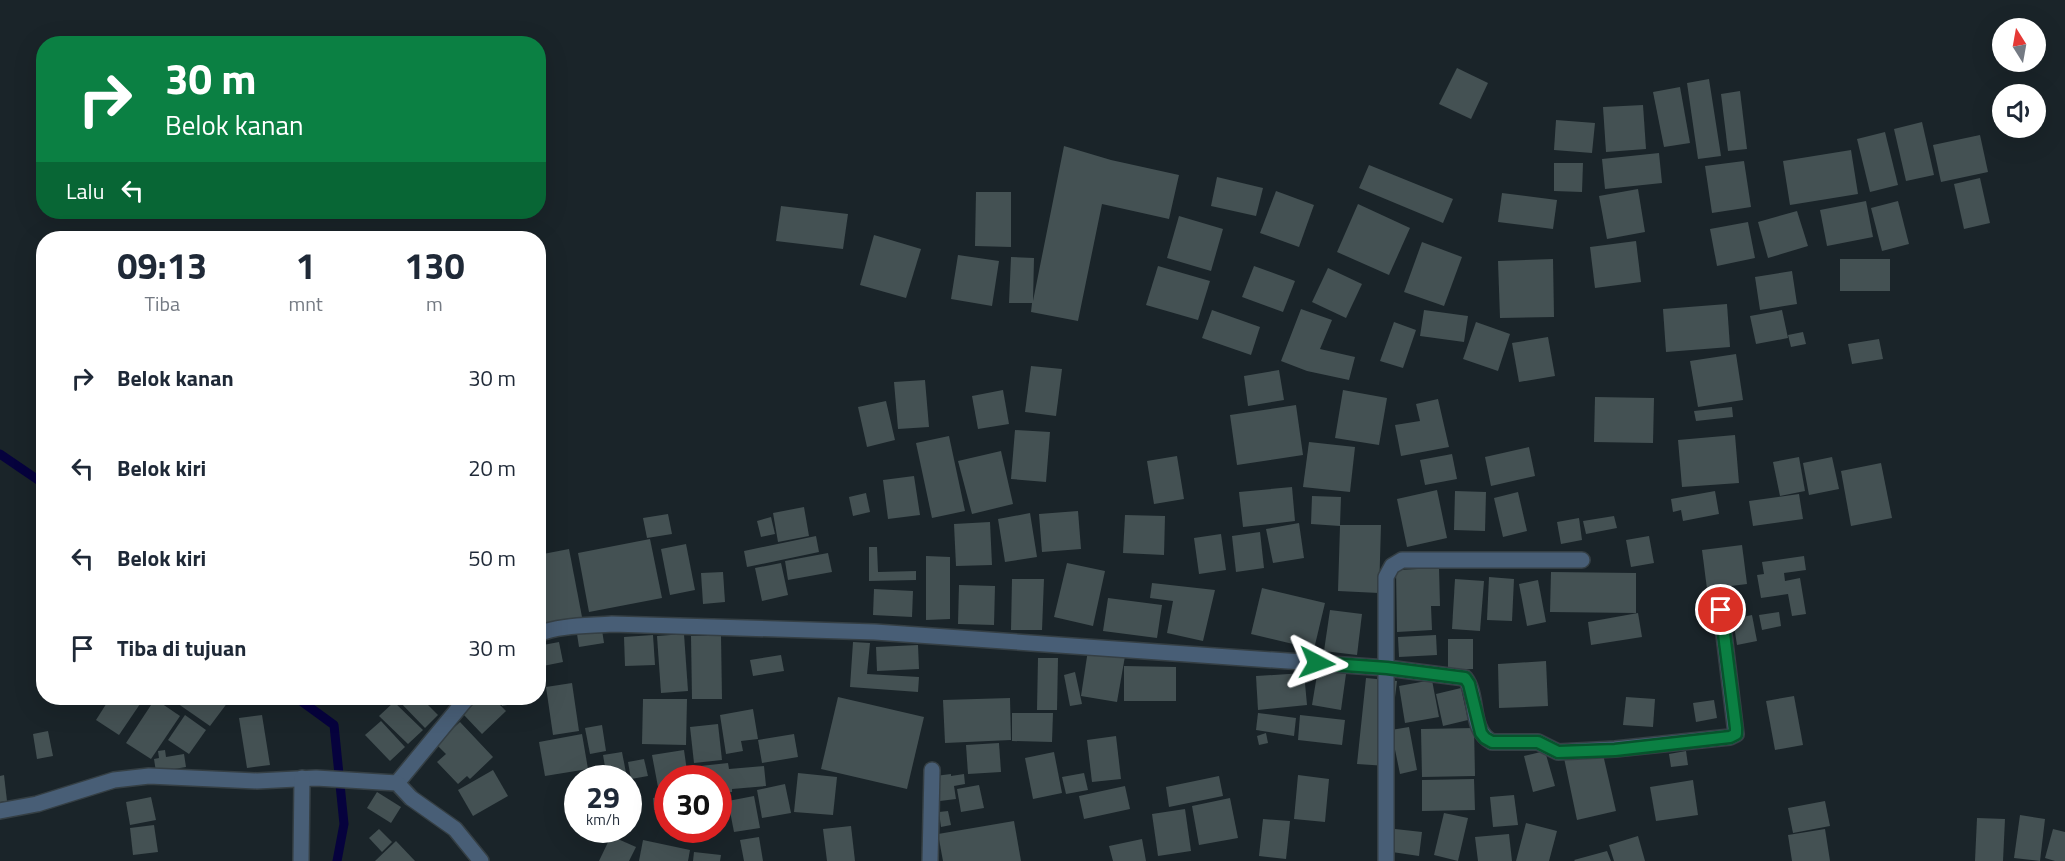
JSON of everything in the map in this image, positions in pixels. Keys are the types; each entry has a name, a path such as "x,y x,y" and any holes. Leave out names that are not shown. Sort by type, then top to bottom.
{"street":[{"path":"1386,861 1386,577 1392,566 1402,560 1582,560"},
{"path":"546,631 612,624 875,632 1387,668 1465,678 1469,684 1481,733 1485,738 1492,742 1538,742 1558,752 1615,750 1730,737 1736,734 1721,610"},
{"path":"398,783 461,705"},
{"path":"930,861 932,770"},
{"path":"0,811 37,804 114,780 149,776 227,781 309,778 398,783 411,798 455,829 481,861"},
{"path":"301,861 309,778"}],"building":[{"path":"1457,68 1488,83 1471,119 1439,104"},
{"path":"1709,79 1721,156 1698,159 1687,83"},
{"path":"1680,87 1690,143 1664,147 1653,92"},
{"path":"1740,91 1747,149 1728,151 1721,94"},
{"path":"1643,105 1646,149 1606,152 1603,107"},
{"path":"1556,120 1595,123 1592,153 1554,150"},
{"path":"1922,122 1934,175 1906,181 1894,129"},
{"path":"1885,132 1898,185 1870,192 1857,139"},
{"path":"1980,135 1988,172 1941,182 1933,145"},
{"path":"1064,146 1111,160 1179,175 1169,219 1102,204 1078,321 1031,312 1032,303 1009,303 1011,257 1034,258 1033,301"},
{"path":"1851,150 1858,194 1790,205 1783,161"},
{"path":"1659,153 1662,183 1605,189 1602,159"},
{"path":"1744,161 1751,207 1712,213 1705,166"},
{"path":"1554,163 1583,163 1582,192 1554,191"},
{"path":"1369,165 1453,199 1443,223 1359,188"},
{"path":"1217,177 1263,188 1256,216 1211,206"},
{"path":"1980,178 1990,223 1964,229 1954,184"},
{"path":"1638,189 1645,232 1607,239 1599,196"},
{"path":"1276,191 1314,205 1299,247 1260,233"},
{"path":"976,192 1011,192 1011,247 975,246"},
{"path":"1502,193 1557,200 1553,229 1498,222"},
{"path":"1866,201 1873,237 1827,246 1820,210"},
{"path":"1898,201 1909,244 1882,251 1871,208"},
{"path":"1358,204 1410,228 1389,275 1337,252"},
{"path":"781,206 848,214 843,249 776,241"},
{"path":"1797,211 1808,246 1768,258 1758,222"},
{"path":"1179,216 1223,229 1211,271 1167,258"},
{"path":"1748,222 1755,258 1717,266 1710,229"},
{"path":"874,235 921,249 906,298 860,285"},
{"path":"1636,241 1641,282 1595,288 1590,247"},
{"path":"1422,242 1462,257 1444,306 1404,292"},
{"path":"958,255 999,261 992,306 951,299"},
{"path":"1553,259 1554,317 1500,318 1498,261"},
{"path":"1840,259 1890,259 1890,291 1840,291"},
{"path":"1158,266 1210,281 1198,320 1146,305"},
{"path":"1254,266 1295,281 1283,312 1242,297"},
{"path":"1328,268 1362,284 1346,318 1312,302"},
{"path":"1792,271 1797,304 1760,310 1755,277"},
{"path":"1727,304 1730,347 1666,352 1663,309"},
{"path":"1301,309 1332,320 1320,349 1355,357 1349,380 1307,371 1281,361"},
{"path":"1212,310 1260,327 1251,355 1202,338"},
{"path":"1424,310 1468,316 1464,342 1420,336"},
{"path":"1782,310 1788,338 1756,344 1750,316"},
{"path":"1394,322 1416,330 1403,368 1380,361"},
{"path":"1476,322 1510,334 1498,371 1463,359"},
{"path":"1803,332 1806,344 1791,347 1788,335"},
{"path":"1548,337 1555,376 1519,382 1512,343"},
{"path":"1879,339 1883,359 1852,364 1848,344"},
{"path":"1736,354 1743,400 1698,407 1690,361"},
{"path":"1031,366 1062,369 1056,416 1025,412"},
{"path":"1279,370 1284,400 1248,406 1244,376"},
{"path":"925,380 929,427 898,429 894,382"},
{"path":"1003,390 1009,424 978,429 972,396"},
{"path":"1343,390 1387,398 1379,445 1335,438"},
{"path":"1595,397 1654,398 1653,443 1594,442"},
{"path":"1438,399 1449,447 1401,456 1395,425 1420,421 1416,404"},
{"path":"886,401 895,440 867,447 858,407"},
{"path":"1296,405 1303,455 1237,465 1230,415"},
{"path":"1732,407 1733,417 1696,421 1694,411"},
{"path":"1015,430 1050,432 1046,482 1011,479"},
{"path":"1735,435 1739,483 1682,487 1678,440"},
{"path":"949,436 965,511 932,518 916,443"},
{"path":"1309,442 1355,447 1350,492 1303,487"},
{"path":"1529,447 1535,476 1491,486 1485,457"},
{"path":"1001,451 1013,504 972,514 958,461"},
{"path":"1452,454 1457,479 1425,485 1420,460"},
{"path":"1177,456 1184,499 1154,504 1147,461"},
{"path":"1799,457 1805,491 1780,496 1773,462"},
{"path":"1832,457 1839,489 1809,495 1803,463"},
{"path":"1881,463 1892,518 1851,526 1841,471"},
{"path":"914,476 920,515 888,519 883,480"},
{"path":"1292,487 1295,521 1243,527 1239,492"},
{"path":"1437,490 1447,538 1407,547 1397,499"},
{"path":"1455,491 1486,492 1485,531 1454,530"},
{"path":"1715,491 1719,514 1683,521 1681,510 1673,512 1671,499"},
{"path":"1518,492 1527,531 1503,537 1494,498"},
{"path":"866,493 870,512 853,516 849,497"},
{"path":"1799,494 1803,519 1753,526 1749,501"},
{"path":"1312,496 1341,497 1340,525 1381,525 1379,593 1338,591 1340,526 1311,524"},
{"path":"804,507 809,536 778,542 773,513"},
{"path":"1078,511 1081,549 1042,552 1039,514"},
{"path":"1030,513 1037,557 1005,562 998,519"},
{"path":"668,514 672,534 647,538 643,518"},
{"path":"1125,515 1165,516 1164,555 1123,553"},
{"path":"1614,516 1617,528 1586,534 1583,521"},
{"path":"771,517 775,534 761,537 757,521"},
{"path":"1579,518 1582,540 1561,544 1557,522"},
{"path":"990,522 992,565 956,566 954,524"},
{"path":"1299,523 1304,558 1273,563 1266,529"},
{"path":"1260,532 1264,568 1236,572 1232,536"},
{"path":"1221,534 1226,570 1199,574 1194,538"},
{"path":"816,536 819,552 747,567 744,551"},
{"path":"1649,536 1654,563 1631,567 1626,540"},
{"path":"650,539 662,598 589,612 578,553"},
{"path":"686,544 695,590 670,595 661,549"},
{"path":"1742,545 1747,584 1707,589 1702,550"},
{"path":"869,547 877,547 878,572 916,571 916,580 869,581"},
{"path":"569,549 582,617 546,624 546,553"},
{"path":"828,553 832,572 788,580 785,561"},
{"path":"926,556 950,557 950,619 926,620"},
{"path":"1804,556 1806,570 1784,573 1785,581 1800,578 1806,614 1792,616 1788,594 1761,598 1757,575 1764,574 1762,562"},
{"path":"781,563 788,595 762,601 755,568"},
{"path":"1067,563 1105,571 1093,626 1054,617"},
{"path":"1439,568 1440,606 1431,606 1432,630 1397,632 1396,570"},
{"path":"723,572 725,602 703,604 701,573"},
{"path":"1551,572 1636,573 1636,613 1550,612"},
{"path":"1489,577 1514,579 1512,621 1487,620"},
{"path":"1012,579 1044,579 1042,630 1011,630"},
{"path":"1455,579 1484,581 1480,631 1452,629"},
{"path":"1538,580 1546,622 1527,626 1519,584"},
{"path":"1152,583 1215,590 1203,641 1167,633 1173,601 1150,598"},
{"path":"959,585 995,586 994,625 958,624"},
{"path":"1262,588 1325,603 1314,649 1251,634"},
{"path":"874,589 913,591 912,617 873,615"},
{"path":"1108,598 1162,605 1157,638 1103,631"},
{"path":"1330,610 1362,614 1357,655 1324,651"},
{"path":"1779,612 1781,626 1762,630 1759,615"},
{"path":"1638,613 1642,637 1591,645 1588,622"},
{"path":"1752,615 1757,641 1737,645 1733,619"},
{"path":"602,630 604,643 579,647 577,634"},
{"path":"684,634 688,691 661,693 657,636"},
{"path":"653,635 655,665 625,666 624,637"},
{"path":"1436,635 1437,655 1399,657 1398,637"},
{"path":"691,636 721,636 722,699 692,699"},
{"path":"1448,639 1473,639 1473,669 1448,670"},
{"path":"559,642 563,662 546,665 546,644"},
{"path":"853,642 870,643 867,674 919,677 918,692 850,687"},
{"path":"918,645 919,669 877,671 876,647"},
{"path":"1088,650 1125,656 1117,702 1081,696"},
{"path":"781,655 784,671 753,676 750,660"},
{"path":"1038,658 1058,658 1057,710 1037,710"},
{"path":"1546,661 1548,706 1499,708 1498,664"},
{"path":"1124,666 1176,667 1176,701 1124,701"},
{"path":"1318,669 1346,674 1341,710 1312,705"},
{"path":"1075,672 1082,704 1070,706 1064,675"},
{"path":"1304,673 1307,705 1258,710 1256,676"},
{"path":"1366,678 1397,681 1387,766 1357,764"},
{"path":"1432,680 1439,717 1405,723 1399,686"},
{"path":"572,683 579,731 553,735 546,687"},
{"path":"1461,688 1468,720 1443,726 1436,694"},
{"path":"1794,696 1803,745 1775,750 1766,701"},
{"path":"838,697 924,717 907,789 821,769"},
{"path":"1626,697 1655,699 1653,727 1623,725"},
{"path":"1010,698 1011,740 945,743 943,700"},
{"path":"643,699 687,699 686,745 642,744"},
{"path":"1714,700 1717,718 1696,722 1693,703"},
{"path":"106,705 139,705 119,735 96,720"},
{"path":"151,705 164,705 180,716 151,759 126,743"},
{"path":"180,705 226,705 210,726"},
{"path":"391,705 397,705 423,730 408,744 379,716"},
{"path":"403,705 428,705 438,715 425,728"},
{"path":"473,705 500,705 506,711 482,734 463,714"},
{"path":"753,709 758,739 741,741 743,751 726,754 720,715"},
{"path":"1012,713 1053,713 1052,742 1012,741"},
{"path":"1258,713 1296,718 1294,736 1256,730"},
{"path":"185,715 206,730 189,754 168,740"},
{"path":"262,715 270,765 247,768 239,718"},
{"path":"1300,715 1345,720 1342,745 1298,740"},
{"path":"381,721 405,747 390,761 365,735"},
{"path":"460,722 493,757 470,779 467,776 458,784 437,762 446,754 436,744"},
{"path":"718,724 722,760 694,763 690,727"},
{"path":"602,725 606,751 590,754 585,728"},
{"path":"1409,727 1417,770 1400,774 1391,730"},
{"path":"1474,728 1475,776 1422,777 1421,729"},
{"path":"48,731 53,756 37,759 33,734"},
{"path":"1266,733 1268,743 1259,745 1257,736"},
{"path":"582,734 587,765 564,765 564,773 545,776 539,742"},
{"path":"794,734 798,757 762,763 758,740"},
{"path":"1116,736 1121,779 1092,782 1087,740"},
{"path":"999,743 1001,772 968,774 966,745"},
{"path":"165,750 166,757 184,754 186,767 156,772 154,759 159,758 158,751"},
{"path":"684,750 686,765 654,766 652,755"},
{"path":"1602,750 1616,811 1577,820 1564,758"},
{"path":"1545,751 1555,786 1533,792 1524,756"},
{"path":"1686,751 1688,765 1671,767 1669,754"},
{"path":"622,752 624,765 605,765 603,755"},
{"path":"1054,752 1062,793 1033,799 1025,758"},
{"path":"644,759 648,776 642,777 642,765 629,765 628,762"},
{"path":"764,766 766,786 732,789 732,769"},
{"path":"493,770 508,796 473,816 458,790"},
{"path":"798,773 837,777 833,815 794,812"},
{"path":"1084,773 1088,790 1066,794 1062,777"},
{"path":"951,774 951,776 964,774 965,784 954,786 956,799 940,801 935,776"},
{"path":"4,775 7,801 0,802 0,776"},
{"path":"1298,775 1329,779 1325,822 1294,819"},
{"path":"1219,776 1223,796 1169,807 1166,787"},
{"path":"1474,779 1475,810 1422,811 1422,780"},
{"path":"1693,780 1698,815 1656,821 1650,787"},
{"path":"785,784 791,813 762,818 757,790"},
{"path":"979,785 984,808 961,812 957,789"},
{"path":"1125,786 1130,809 1084,819 1079,796"},
{"path":"377,792 401,807 391,823 367,808"},
{"path":"1514,795 1518,825 1493,827 1490,797"},
{"path":"754,796 760,828 734,832 732,800"},
{"path":"151,797 156,820 130,825 126,802"},
{"path":"1230,798 1238,838 1199,845 1192,806"},
{"path":"1825,801 1830,826 1793,833 1788,808"},
{"path":"1185,809 1191,851 1158,856 1152,814"},
{"path":"948,811 951,825 941,827 939,812"},
{"path":"1444,813 1468,818 1458,861 1434,855"},
{"path":"2020,815 2045,819 2040,861 2014,858"},
{"path":"1977,818 2005,819 2003,861 1975,861"},
{"path":"1263,819 1290,821 1286,859 1259,856"},
{"path":"1014,821 1021,861 943,861 938,834"},
{"path":"1526,823 1557,831 1549,861 1516,861"},
{"path":"154,825 158,852 133,855 130,828"},
{"path":"851,826 855,861 827,861 823,829"},
{"path":"379,829 392,842 382,852 369,838"},
{"path":"1395,829 1422,832 1419,856 1392,852"},
{"path":"1825,829 1830,861 1792,861 1788,835"},
{"path":"2053,829 2065,832 2065,861 2045,858"},
{"path":"1509,834 1512,861 1478,861 1475,837"},
{"path":"1638,836 1645,861 1614,861 1609,845"},
{"path":"759,837 763,861 744,861 740,840"},
{"path":"1142,839 1146,861 1113,861 1109,846"},
{"path":"643,840 690,850 688,861 639,861"},
{"path":"396,841 415,861 375,861"},
{"path":"608,843 627,843 636,847 629,861 599,861"},
{"path":"1607,851 1611,861 1574,860"},
{"path":"694,852 721,855 720,861 693,861"}],"waterway":[{"path":"0,454 36,479"},
{"path":"307,705 334,725 344,824 337,861"}],"route":[{"path":"1317,663 1387,668 1465,678 1469,684 1481,733 1492,742 1538,742 1558,752 1615,750 1730,737 1736,734 1736,728 1721,610"}]}
